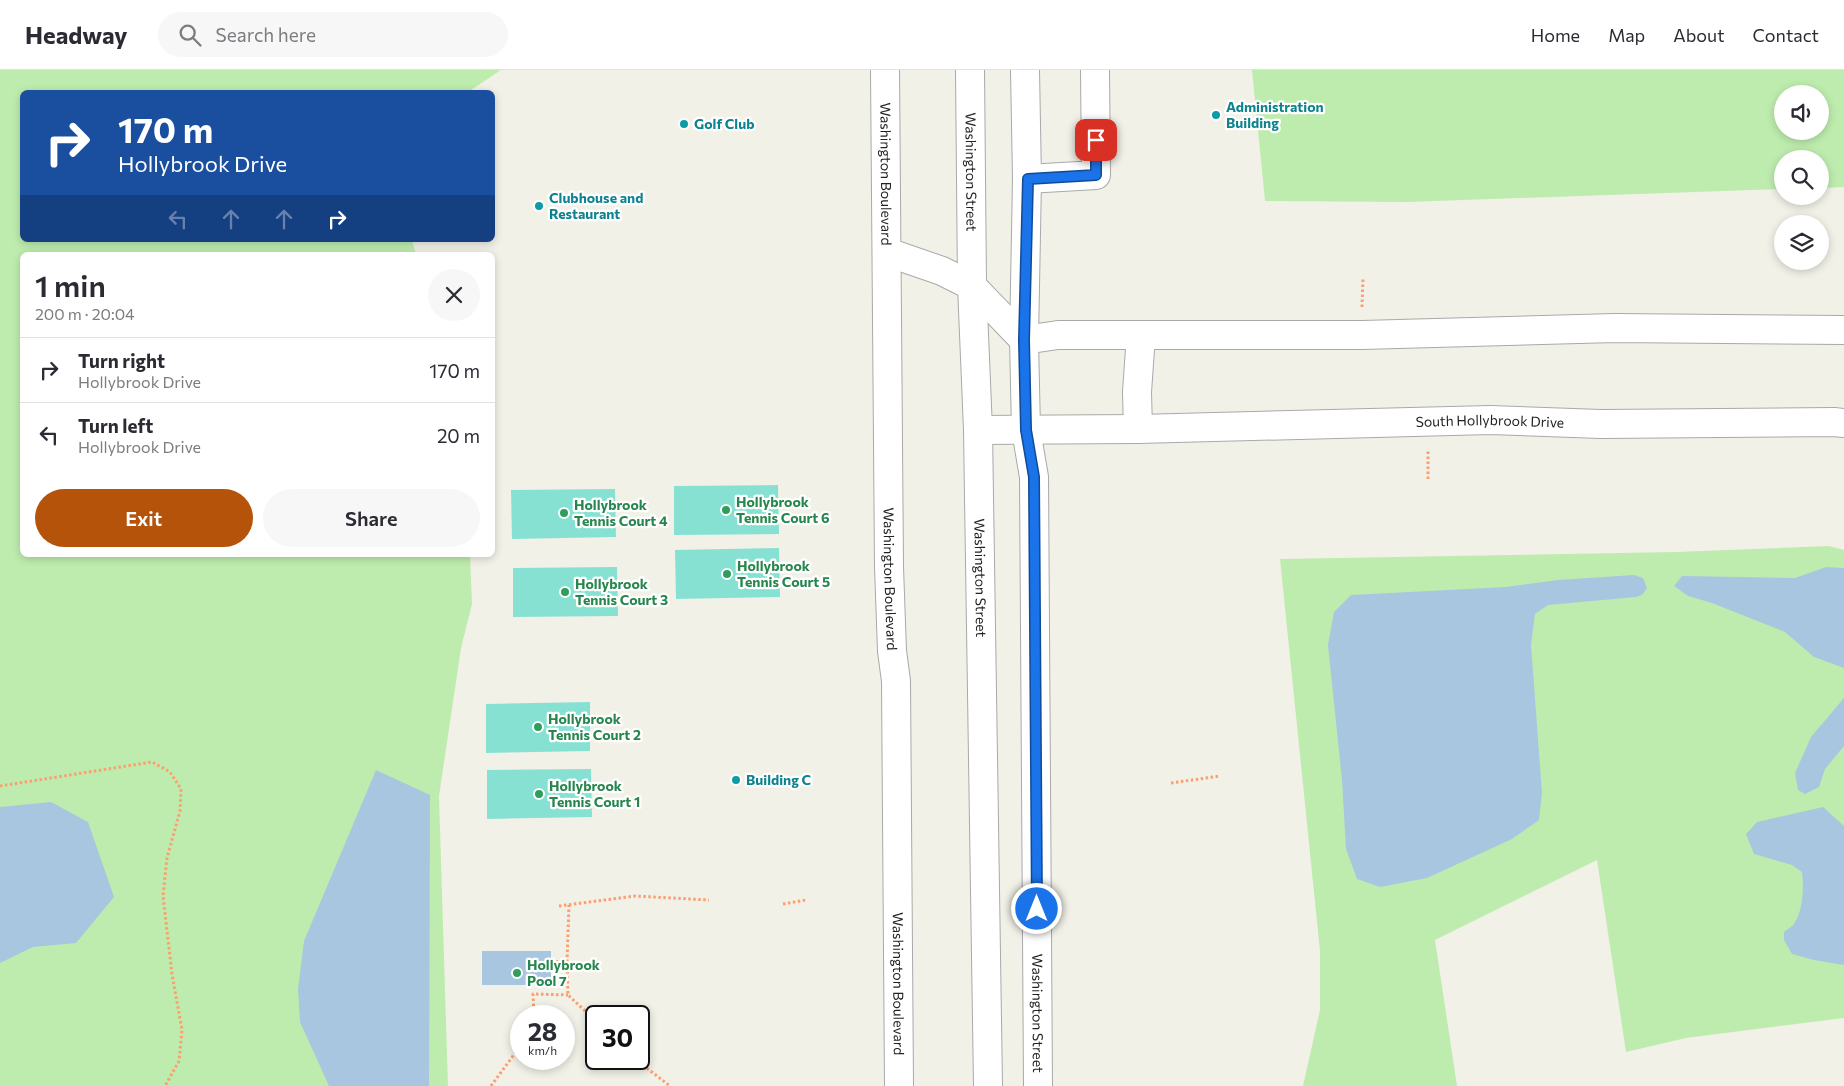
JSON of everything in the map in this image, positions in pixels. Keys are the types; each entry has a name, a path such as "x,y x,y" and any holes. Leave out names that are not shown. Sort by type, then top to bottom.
{"street":[{"name":"Washington Boulevard","path":"885,70 890,599 892,651 896,681 899,1086"},
{"name":"Washington Street","path":"970,70 972,286 978,430 988,1086"},
{"name":"Washington Street","path":"1026,70 1028,179 1024,340 1026,430 1034,477 1038,1086"},
{"path":"1028,179 1096,175 1096,70"},
{"path":"887,252 942,271 972,286 1024,340 1058,335 1362,335 1615,328 1844,330"},
{"path":"1138,429 1141,334"},
{"name":"South Hollybrook Drive","path":"978,430 1138,429 1490,420 1601,424 1844,423"}],"path":[{"path":"0,786 152,762 170,772 181,789 180,811 167,858 163,896 172,974 182,1030 179,1061 164,1086"},
{"path":"1171,783 1220,776"},
{"path":"559,906 635,896 709,900"},
{"path":"783,904 806,900"},
{"path":"569,905 568,994 585,1011"},
{"path":"551,962 567,961"},
{"path":"534,1005 533,994 568,994"},
{"path":"491,1086 510,1060"},
{"path":"649,1070 670,1086"}],"green space":[{"path":"0,70 501,70 471,90 20,90 20,242 413,242 415,252 20,252 20,557 470,557 472,604 461,648 439,796 448,1086 0,1086"},
{"path":"1252,70 1844,70 1844,187 1829,188 1829,150 1774,150 1774,189 1406,202 1265,201"},
{"path":"1829,546 1844,550 1844,1018 1686,1038 1626,1052 1597,860 1435,940 1457,1086 1303,1086 1320,1010 1320,951 1280,559 1676,552"}],"shaded area":[{"name":"Hollybrook Tennis Court 6","path":"778,485 779,534 674,535 674,486"},
{"name":"Hollybrook Tennis Court 4","path":"615,489 616,537 512,539 511,490"},
{"name":"Hollybrook Tennis Court 5","path":"779,548 780,597 676,599 675,550"},
{"name":"Hollybrook Tennis Court 3","path":"617,567 618,616 513,617 513,568"},
{"path":"1826,567 1844,568 1844,668 1814,657 1785,632 1712,603 1688,596 1674,586 1682,576 1795,578"},
{"path":"1634,575 1643,578 1647,588 1642,595 1548,605 1535,614 1531,645 1542,793 1539,820 1512,839 1427,878 1380,887 1357,879 1346,849 1342,780 1328,645 1334,612 1351,595 1506,587 1558,580"},
{"path":"1844,698 1844,746 1825,769 1819,787 1805,794 1798,790 1795,773 1811,737"},
{"name":"Hollybrook Tennis Court 2","path":"590,702 590,751 486,753 486,704"},
{"name":"Hollybrook Tennis Court 1","path":"591,769 592,817 487,819 487,770"},
{"path":"376,770 430,795 429,1086 329,1086 300,1022 298,989 304,941"},
{"path":"51,802 88,822 114,897 76,943 33,947 0,963 0,807"},
{"path":"1823,807 1844,826 1844,965 1792,954 1784,940 1784,932 1794,924 1801,906 1803,892 1802,872 1792,865 1754,854 1746,834 1757,822"},
{"name":"Hollybrook Pool 7","path":"482,951 551,951 551,985 482,985"}],"place":[{"name":"Administration Building","path":"1216,115"},
{"name":"Golf Club","path":"684,124"},
{"name":"Clubhouse and Restaurant","path":"539,206"},
{"name":"Hollybrook Tennis Court 6","path":"726,510"},
{"name":"Hollybrook Tennis Court 4","path":"564,513"},
{"name":"Hollybrook Tennis Court 5","path":"727,574"},
{"name":"Hollybrook Tennis Court 3","path":"565,592"},
{"name":"Hollybrook Tennis Court 2","path":"538,727"},
{"name":"Building C","path":"736,780"},
{"name":"Hollybrook Tennis Court 1","path":"539,794"},
{"name":"Hollybrook Pool 7","path":"517,973"}],"route":[{"path":"1037,909 1034,477 1026,430 1024,340 1028,179 1096,175 1096,140"}]}
